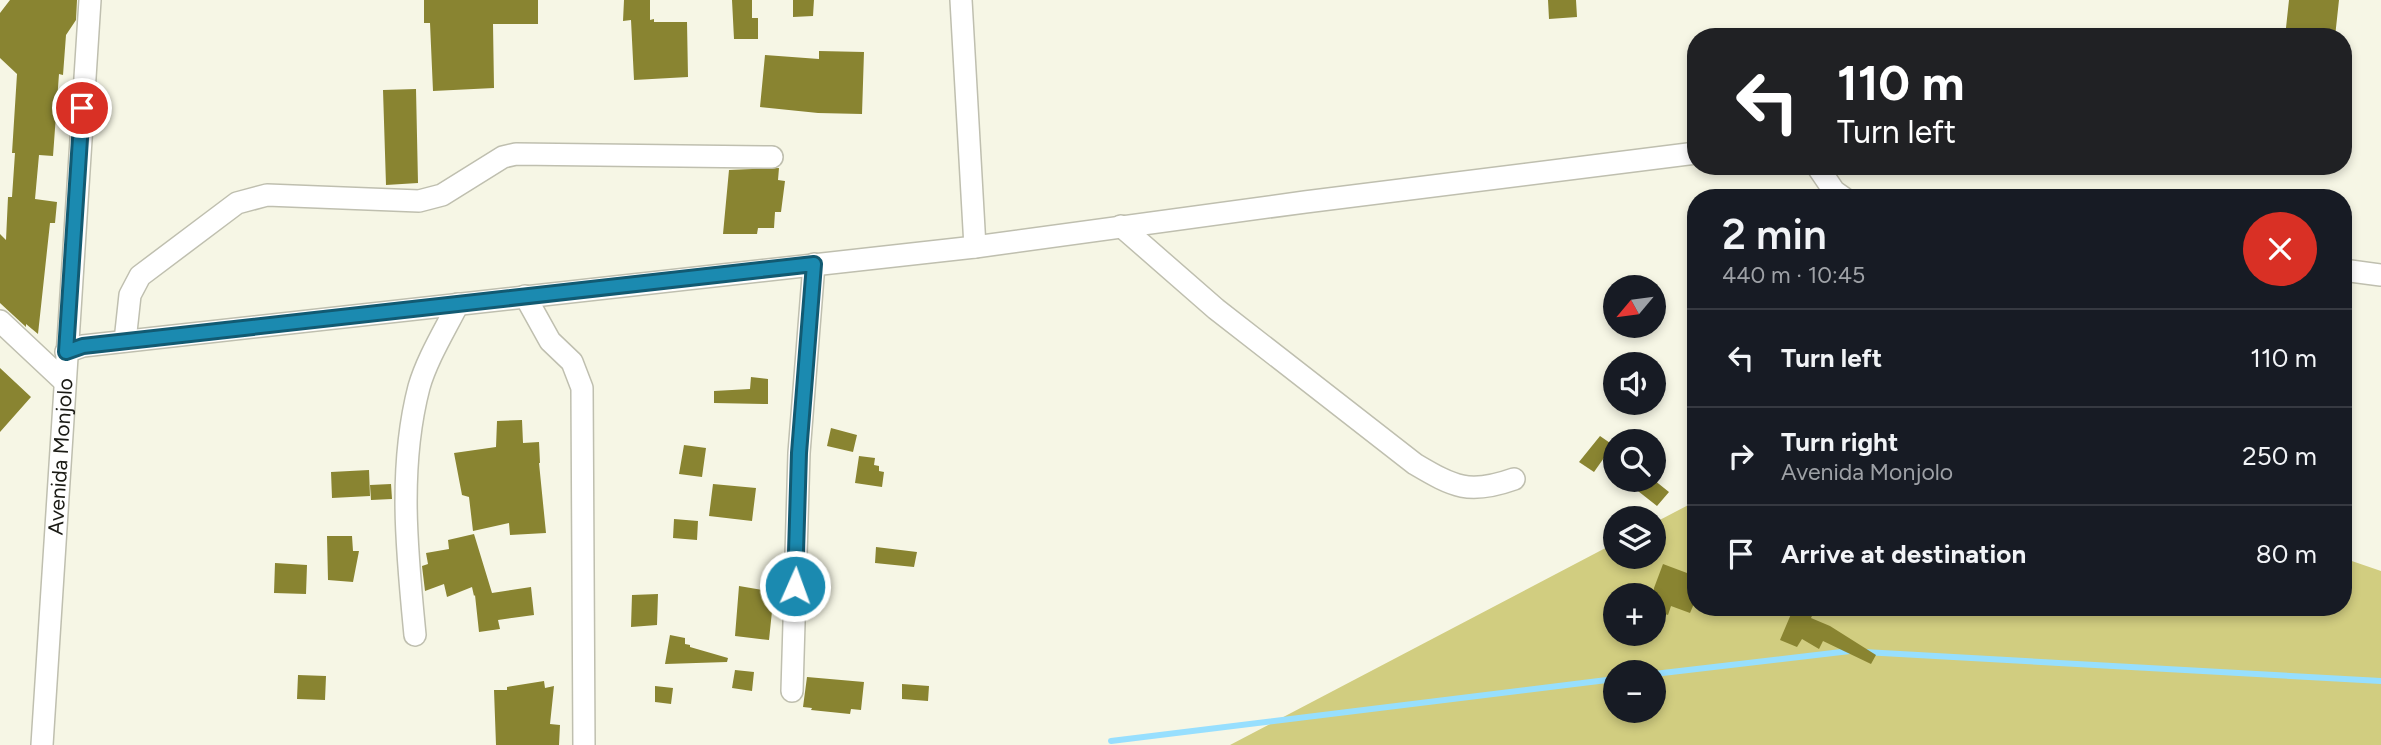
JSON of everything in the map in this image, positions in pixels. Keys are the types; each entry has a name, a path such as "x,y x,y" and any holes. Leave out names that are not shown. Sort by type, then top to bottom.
{"street":[{"name":"Avenida Monjolo","path":"42,745 90,0"},
{"path":"961,0 975,247"},
{"path":"125,341 130,295 141,276 237,203 267,195 419,201 442,195 503,158 516,154 772,157"},
{"path":"66,352 83,346 125,341 975,247 1687,154"},
{"path":"1121,226 1216,309 1415,464 1445,482 1471,488 1490,488 1514,479"},
{"path":"792,691 799,453 814,264"},
{"path":"2352,271 2381,275"},
{"path":"525,296 550,341 572,362 582,388 584,745"},
{"path":"415,635 406,538 408,451 419,386 458,304"},
{"path":"0,321 65,382"}],"shaded area":[{"path":"1687,506 1687,616 2352,616 2352,561 2381,571 2381,745 1230,745 1603,549 1603,569 1666,569 1666,517"}],"building":[{"path":"10,0 77,0 76,20 66,35 63,75 59,74 53,156 39,155 35,199 57,202 55,223 50,223 38,334 26,324 26,327 0,303 0,234 6,240 8,197 12,197 15,153 12,153 17,74 0,58 0,13"},
{"path":"424,0 538,0 538,24 493,24 494,88 433,91 430,23 424,23"},
{"path":"624,0 650,0 650,20 654,19 654,22 687,22 688,77 634,80 631,20 623,21"},
{"path":"732,0 752,0 752,18 758,18 758,39 734,39"},
{"path":"793,0 814,0 813,16 793,17"},
{"path":"1548,0 1576,0 1577,17 1549,19"},
{"path":"2289,0 2339,0 2336,28 2286,28"},
{"path":"819,51 864,52 862,114 760,107 765,55 819,59"},
{"path":"416,89 418,183 386,185 383,90"},
{"path":"779,168 778,180 785,181 781,212 775,212 774,228 758,228 757,234 723,234 729,170"},
{"path":"0,368 31,397 0,432"},
{"path":"751,377 768,379 768,404 714,403 714,391 750,389"},
{"path":"522,420 523,443 539,442 546,533 510,535 509,523 473,531 469,497 462,495 454,453 496,447 497,421"},
{"path":"831,428 857,435 853,452 827,446"},
{"path":"1600,436 1603,438 1603,459 1594,472 1579,462"},
{"path":"684,445 706,448 702,477 679,474"},
{"path":"859,456 875,458 874,465 884,472 882,487 855,483"},
{"path":"369,470 370,496 332,498 331,472"},
{"path":"391,484 392,499 371,500 370,485"},
{"path":"713,484 756,488 752,521 709,516"},
{"path":"1666,490 1669,492 1657,506 1639,492 1666,492"},
{"path":"674,519 698,521 697,540 673,538"},
{"path":"474,534 492,593 531,587 534,615 498,620 500,629 479,632 472,587 447,597 444,584 425,591 422,566 428,564 426,553 449,549 448,540"},
{"path":"327,536 352,536 353,551 359,551 353,582 328,580"},
{"path":"876,547 917,552 914,567 875,563"},
{"path":"275,563 307,565 306,594 274,593"},
{"path":"1666,565 1687,573 1687,612 1671,606 1668,615 1666,583 1656,583 1661,569 1666,569"},
{"path":"739,586 774,592 769,640 735,636"},
{"path":"658,594 657,625 631,627 632,595"},
{"path":"1790,616 1812,616 1811,618 1830,626 1876,655 1871,664 1823,641 1819,649 1802,639 1797,647 1780,640"},
{"path":"670,635 685,638 685,644 690,647 728,658 727,662 665,664"},
{"path":"735,670 754,672 752,691 732,688"},
{"path":"298,675 326,676 325,700 297,699"},
{"path":"807,677 864,682 861,710 851,709 850,714 803,707"},
{"path":"544,681 545,688 554,686 550,724 560,725 559,745 496,745 494,690 507,690 507,687"},
{"path":"902,684 929,686 928,701 902,699"},
{"path":"655,686 673,688 671,704 655,702"}],"waterway":[{"path":"1666,673 1850,651"},
{"path":"1864,652 2381,681"},
{"path":"1111,741 1603,680"}],"route":[{"path":"82,108 66,352 83,346 814,264 799,453 795,586"}]}
